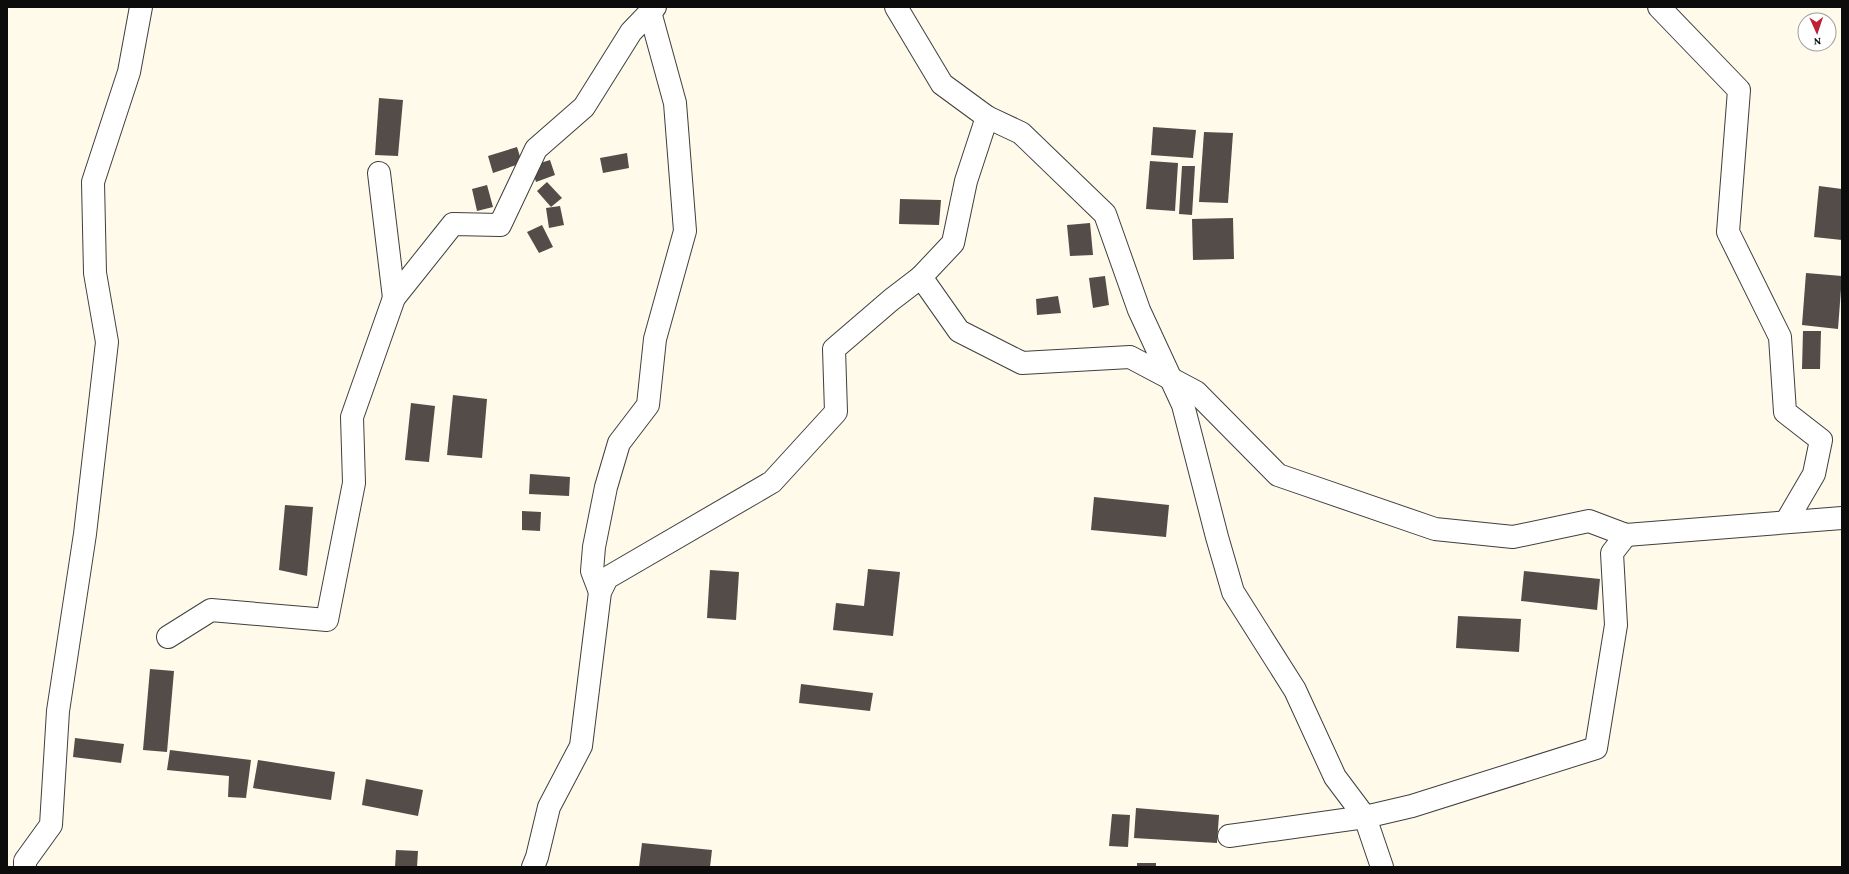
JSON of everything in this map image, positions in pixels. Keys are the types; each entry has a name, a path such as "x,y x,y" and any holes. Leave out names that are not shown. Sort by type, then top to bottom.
{"street":[{"path":"25,867 25,860 51,825 58,711 85,534 107,342 95,273 93,182 129,72 141,7"},
{"path":"896,7 942,84 987,117 1021,133 1105,214 1139,310 1184,405 1217,537 1234,592 1296,690 1335,776 1365,817 1382,867"},
{"path":"1659,7 1739,90 1728,232 1780,337 1785,412 1821,440 1814,474 1786,522"},
{"path":"168,637 211,610 328,620 354,483 352,417 394,298 454,224 500,225 536,149 584,107 631,32 652,9"},
{"path":"600,592 592,571 594,547 606,487 619,443 648,405 655,339 685,231 675,103 652,9"},
{"path":"533,867 537,857 548,807 581,746 600,592 607,578 772,482 836,412 834,350 891,300 921,277 953,243 966,181 987,117"},
{"path":"379,173 394,298"},
{"path":"921,277 959,331 1022,364 1130,357 1196,392 1278,475 1435,529 1513,537 1589,521 1626,535 1842,518"},
{"path":"1229,836 1365,817 1412,806 1596,748 1616,625 1612,553 1626,535"}],"building":[{"path":"379,98 403,100 398,156 375,155"},
{"path":"1153,127 1196,130 1193,158 1151,155"},
{"path":"1204,132 1233,133 1228,203 1199,202"},
{"path":"517,147 522,163 493,173 488,156"},
{"path":"627,153 629,168 603,173 600,158"},
{"path":"550,160 555,175 536,182 531,166"},
{"path":"1150,161 1178,163 1175,211 1146,209"},
{"path":"1182,166 1195,166 1192,215 1179,214"},
{"path":"547,182 562,198 551,207 537,191"},
{"path":"487,185 493,207 477,211 472,189"},
{"path":"1819,186 1842,189 1842,240 1814,237"},
{"path":"900,199 941,200 939,225 899,224"},
{"path":"560,206 564,225 549,228 546,208"},
{"path":"1233,218 1234,259 1193,260 1192,219"},
{"path":"1090,223 1093,255 1070,256 1067,225"},
{"path":"542,225 553,247 539,253 527,232"},
{"path":"1806,273 1842,276 1838,329 1802,325"},
{"path":"1105,276 1109,305 1093,308 1089,278"},
{"path":"1058,296 1061,313 1037,315 1036,299"},
{"path":"1803,331 1821,331 1820,369 1802,369"},
{"path":"453,395 487,399 482,458 447,455"},
{"path":"411,403 435,406 429,462 405,460"},
{"path":"530,474 570,477 569,496 529,494"},
{"path":"1094,497 1169,505 1166,537 1091,530"},
{"path":"285,505 313,507 307,576 279,570"},
{"path":"522,511 541,512 540,531 522,530"},
{"path":"868,569 900,572 893,636 833,630 836,603 864,606"},
{"path":"710,570 739,572 736,620 707,618"},
{"path":"1524,571 1600,579 1597,610 1521,601"},
{"path":"1458,616 1521,619 1519,652 1456,648"},
{"path":"150,669 174,671 167,752 143,750"},
{"path":"801,684 873,693 870,711 799,703"},
{"path":"75,738 124,744 121,763 73,757"},
{"path":"170,750 251,760 246,798 228,797 229,776 167,770"},
{"path":"258,760 335,772 331,800 253,788"},
{"path":"366,779 423,790 418,816 362,805"},
{"path":"1136,808 1219,815 1217,843 1134,838"},
{"path":"1112,814 1130,815 1128,847 1109,846"},
{"path":"642,843 712,850 710,867 639,867"},
{"path":"396,850 418,851 417,867 395,867"},
{"path":"1137,863 1156,863 1156,867 1137,867"}]}
